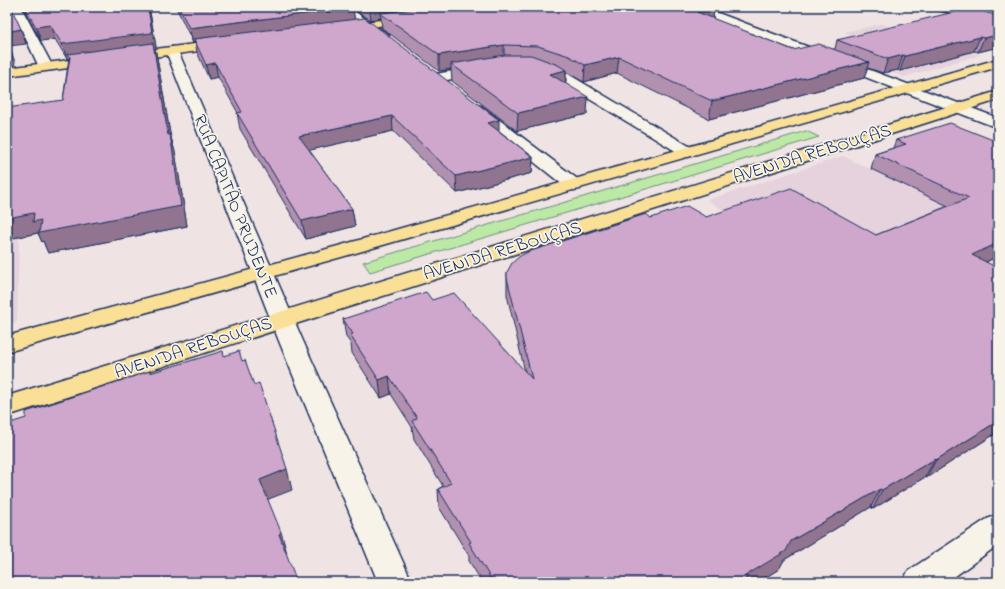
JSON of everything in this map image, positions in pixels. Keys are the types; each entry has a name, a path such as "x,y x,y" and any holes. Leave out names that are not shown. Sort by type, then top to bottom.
{"main road":[{"path":"329,30 422,18"},
{"path":"7,72 235,42"},
{"name":"AVENIDA REBOUÇAS","path":"7,344 574,185 998,63"},
{"name":"AVENIDA REBOUÇAS","path":"7,406 998,95"}],"street":[{"path":"16,7 46,67"},
{"path":"341,7 369,25 394,44"},
{"path":"692,7 998,123"},
{"path":"940,7 998,23"},
{"name":"RUA CAPITÃO PRUDENTE","path":"172,51 282,319 395,582"},
{"path":"525,65 539,68 563,77 688,152"},
{"path":"436,78 496,67"},
{"path":"424,68 449,88"},
{"path":"467,102 574,185"},
{"path":"920,582 998,528"}],"shaded area":[{"path":"881,24 980,55 904,77 831,51 871,42 844,32"},
{"path":"843,156 962,213 899,239 740,220 707,200"},
{"path":"19,237 17,322 7,325 7,239"}],"green space":[{"path":"806,131 819,137 370,272 363,262"}],"building":[{"path":"7,7 11,7 21,29 7,32"},
{"path":"25,7 148,7 152,33 62,44 50,25 36,27"},
{"path":"179,7 352,7 353,8 189,28"},
{"path":"431,7 706,7 714,10 697,12 793,50 819,44 869,62 712,101 619,57 585,65 569,56 538,46 504,45 439,55 380,13"},
{"path":"971,8 998,16 998,35 984,38 980,37 888,59 837,40"},
{"path":"365,18 499,120 488,123 533,157 456,176 392,116 299,136 352,209 302,221 237,113 242,112 215,63 206,65 194,39"},
{"path":"7,42 9,47 8,51 7,51"},
{"path":"153,43 168,135 170,134 181,206 39,233 41,220 33,222 34,213 7,218 7,206 9,199 7,199 7,108 63,100 70,57 68,54"},
{"path":"504,55 531,55 558,65 566,70 550,74 588,97 518,113 451,64"},
{"path":"950,123 998,142 998,243 972,255 998,268 998,421 936,460 935,459 882,490 880,489 791,541 786,551 745,576 747,578 741,582 493,582 469,543 471,542 438,489 451,483 412,421 417,418 389,376 379,380 350,335 353,334 343,319 426,292 432,300 454,293 532,379 507,278 507,272 512,263 520,256 528,252 646,214 651,218 687,206 706,217 791,188 876,235 969,198 875,154 906,144 896,140"},
{"path":"223,351 224,356 239,351 242,361 245,360 254,385 259,383 287,469 260,480 281,532 279,534 297,582 7,582 7,424 26,418 26,412 150,371 150,373"}]}
